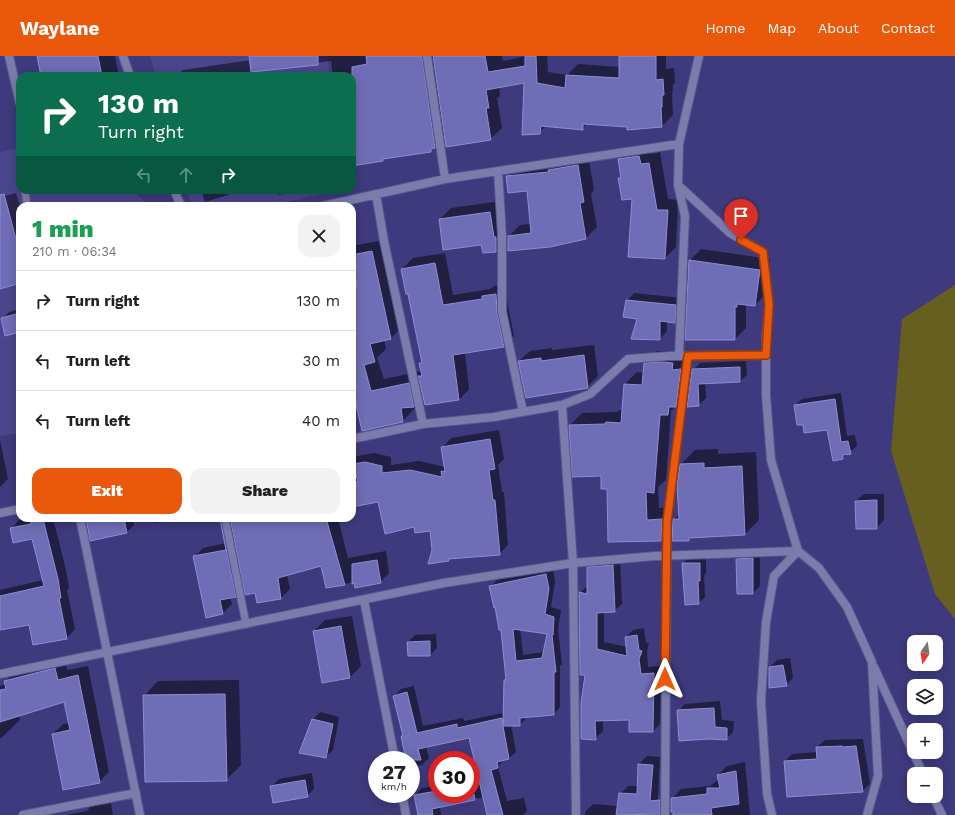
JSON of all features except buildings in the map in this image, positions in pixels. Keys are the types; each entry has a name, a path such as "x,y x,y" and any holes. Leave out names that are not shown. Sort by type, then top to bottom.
{"street":[{"path":"9,56 16,87"},
{"path":"124,56 129,72"},
{"path":"427,56 445,179"},
{"path":"679,356 685,216 678,185 679,144 698,56"},
{"path":"341,202 445,179 679,144"},
{"path":"498,172 502,235 502,311 523,412"},
{"path":"678,185 730,233 763,252 769,304 766,355 766,395 771,460 798,550 819,568 848,607 920,767"},
{"path":"376,194 384,241 423,424"},
{"path":"356,438 423,424 494,417 562,405 590,394 628,359 679,356 766,355"},
{"path":"665,815 667,522 688,356"},
{"path":"562,405 573,563 576,815"},
{"path":"0,513 16,510"},
{"path":"81,522 140,815"},
{"path":"0,674 444,583 573,563 666,556 798,550"},
{"path":"772,815 767,794 761,701 766,622 774,576 798,550"},
{"path":"364,600 393,751"},
{"path":"867,815 878,776 872,662"},
{"path":"23,815 136,793"},
{"path":"404,803 406,815"},
{"path":"936,803 942,815"}],"lane":[{"path":"226,522 246,624"}],"shaded area":[{"path":"150,56 327,56 329,72 155,72"},
{"path":"16,149 16,194 137,194 145,202 16,202 16,434 0,436 0,152"},
{"path":"188,194 321,194 286,202 191,202"},
{"path":"955,285 955,619 935,594 891,451 902,319"}],"route":[{"path":"665,679 667,522 688,356 766,355 769,304 763,252 741,240"}]}
